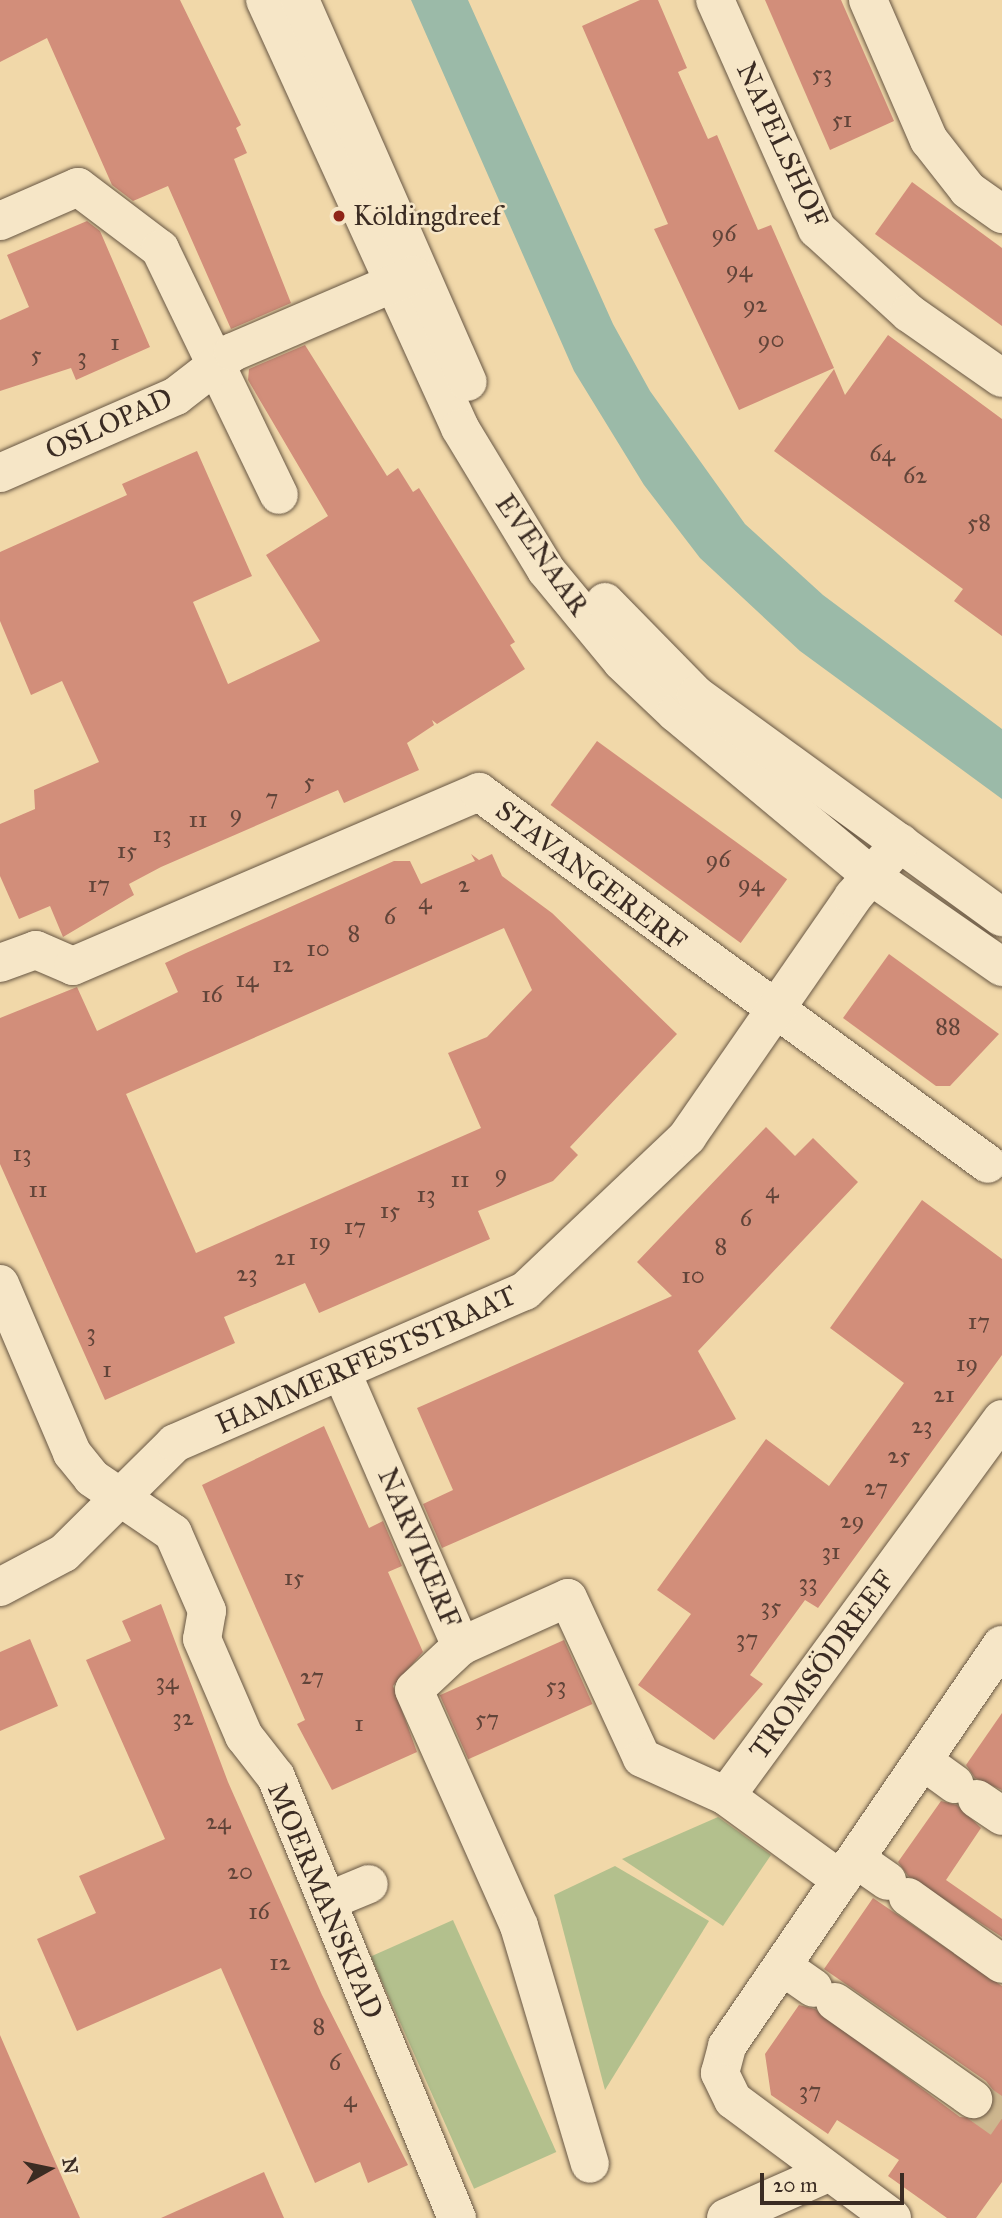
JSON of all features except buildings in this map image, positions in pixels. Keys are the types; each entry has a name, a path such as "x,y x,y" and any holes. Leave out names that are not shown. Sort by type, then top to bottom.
{"street":[{"name":"EVENAAR","path":"265,0 404,279 491,432 575,567 695,695 1002,917"},
{"name":"EVENAAR","path":"300,0 460,428 546,570 658,696 864,887 1002,967"},
{"name":"NAPELSHOF","path":"715,0 817,229 909,313 1002,377"},
{"path":"868,0 936,152 968,190 1002,214"},
{"path":"0,221 78,187 160,249 213,368 279,495"},
{"name":"OSLOPAD","path":"0,473 176,396 245,346 404,279"},
{"name":"STAVANGERERF","path":"0,963 36,950 73,966 479,792 776,1014 988,1164"},
{"name":"HAMMERFESTSTRAAT","path":"0,1587 64,1553 176,1443 343,1375 525,1291 687,1137 864,887 900,843"},
{"name":"MOERMANSKPAD","path":"0,1284 72,1453 118,1499 173,1533 207,1611 202,1639 244,1736 276,1777 457,2218"},
{"name":"NARVIKERF","path":"343,1375 461,1646 568,1598 642,1758 726,1796"},
{"name":"TROMSÖDREEF","path":"726,1796 1002,1419"},
{"path":"461,1646 414,1690 519,1926 590,2164"},
{"path":"892,2218 733,2100 720,2073 727,2046 1000,1651"},
{"path":"923,1761 978,1800"},
{"path":"726,1796 849,1870 898,1889 1002,1964"},
{"path":"328,1902 369,1884"},
{"path":"782,1966 973,2099"},
{"path":"726,2218 828,2173"}],"green space":[{"path":"718,1817 771,1855 723,1926 622,1859"},
{"path":"615,1866 709,1921 605,2090 554,1895"},
{"path":"453,1920 556,2152 474,2189 371,1957"}],"shaded area":[{"path":"411,0 468,0 613,324 650,391 745,524 823,595 1002,729 1002,799 800,651 700,558 644,485 574,371"}],"tunnel":[{"path":"973,2099 1002,2119"}],"place":[{"name":"Köldingdreef","path":"339,216"}]}
